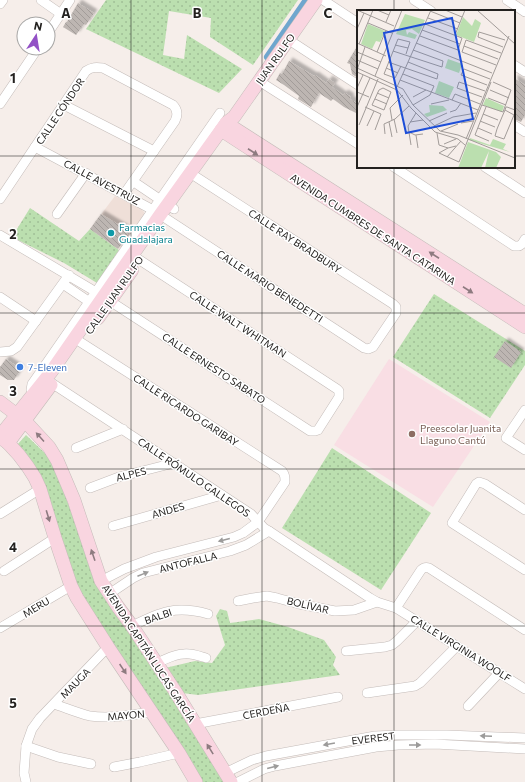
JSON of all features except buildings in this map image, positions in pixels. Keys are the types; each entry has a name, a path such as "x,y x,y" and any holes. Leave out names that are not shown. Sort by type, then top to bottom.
{"street":[{"path":"0,4 3,0"},
{"path":"42,0 61,14"},
{"path":"56,21 70,0"},
{"name":"JUAN RULFO","path":"227,124 316,0"},
{"path":"323,0 357,22"},
{"path":"414,0 429,10"},
{"path":"507,0 525,12"},
{"path":"288,40 357,84"},
{"path":"0,104 33,56"},
{"path":"515,66 525,72"},
{"name":"CALLE CÓNDOR","path":"0,199 86,71 97,67 103,68 176,108 177,114 175,120 134,182 124,194"},
{"path":"259,81 357,143"},
{"path":"64,105 154,151"},
{"name":"CALLE JUAN RULFO","path":"36,398 31,390 32,384 136,257 164,209 193,175 227,124"},
{"name":"CALLE JUAN RULFO","path":"3,438 21,418 49,381 78,340 100,302 164,209 227,124"},
{"name":"AVENIDA CUMBRES DE SANTA CATARINA","path":"227,124 503,306 525,327"},
{"path":"515,126 524,131"},
{"name":"CALLE AVESTRUZ","path":"36,147 124,194 164,209"},
{"path":"396,168 514,246 519,246 525,240"},
{"path":"487,168 525,193"},
{"path":"57,214 86,173"},
{"name":"CALLE RAY BRADBURY","path":"193,175 393,304 396,307 396,313 373,347"},
{"name":"CALLE AVESTRUZ","path":"134,182 164,209"},
{"name":"CALLE MARIO BENEDETTI","path":"164,209 364,348 368,349 373,347"},
{"path":"0,235 69,275 100,302"},
{"name":"CALLE WALT WHITMAN","path":"136,257 337,388 339,397 318,430"},
{"path":"0,352 11,351 17,347 69,275"},
{"path":"63,284 100,302"},
{"path":"0,297 36,321"},
{"name":"CALLE ERNESTO SABATO","path":"100,302 310,431 318,430"},
{"name":"AVENIDA CUMBRES DE SANTA CATARINA","path":"503,306 525,314"},
{"name":"CALLE RICARDO GARIBAY","path":"78,340 285,474 285,482 258,522"},
{"name":"CALLE RÓMULO GALLEGOS","path":"49,381 251,514 268,532 370,598 396,608"},
{"name":"AVENIDA CAPITÁN LUCAS GARCÍA","path":"0,402 21,418 49,447 57,460 74,500 101,581 156,663 228,777"},
{"path":"525,410 506,438 525,450"},
{"path":"76,448 123,429"},
{"path":"3,438 28,466 35,478 71,586 77,598 179,753 196,782"},
{"name":"ALPES","path":"90,488 119,476 174,463"},
{"path":"525,510 479,482 476,484 452,523 525,570"},
{"path":"0,514 40,490"},
{"name":"ANDES","path":"113,526 222,495"},
{"name":"ANTOFALLA","path":"101,581 124,569 156,557 234,538 258,522"},
{"name":"ANTOFALLA","path":"109,594 143,573 230,551 246,545 268,532"},
{"path":"4,571 55,538"},
{"path":"396,608 421,570 425,567 429,568 525,630"},
{"name":"MERU","path":"0,628 71,586"},
{"name":"BOLÍVAR","path":"238,602 267,596 335,611 354,610 378,602"},
{"name":"CALLE VIRGINIA WOOLF","path":"396,608 525,689"},
{"name":"BALBI","path":"132,626 164,612 196,610 208,614"},
{"path":"346,651 392,645 417,621"},
{"path":"367,693 415,686 420,683 457,646"},
{"name":"MAUGA","path":"26,746 32,729 40,718 108,647"},
{"path":"156,663 184,654 193,654 206,658"},
{"path":"468,706 499,673"},
{"name":"CERDEÑA","path":"195,724 338,696"},
{"name":"MAYON","path":"54,704 90,716 109,717 152,712"},
{"name":"EVEREST","path":"228,777 252,760 266,756 375,736 447,734 525,738"},
{"name":"EVEREST","path":"238,782 264,769 275,766 376,747 435,744 525,749"},
{"path":"26,781 24,773 26,746 58,757 91,764"},
{"path":"114,767 179,753"}],"shaded area":[{"name":"Farmacias Guadalajara","path":"115,196 144,212 144,215 121,250 90,229"},
{"name":"Preescolar Juanita Llaguno Cantú","path":"389,359 490,422 433,507 334,445"}],"green space":[{"path":"106,0 298,0 253,65 210,37 211,18 169,11 163,55 184,59 187,35 242,69 219,93 86,29"},
{"path":"30,208 79,241 90,229 119,250 97,283 64,263 12,237"},
{"path":"434,294 525,351 525,365 490,418 393,357"},
{"path":"26,435 51,459 98,583 226,782 202,782 78,590 17,445"},
{"path":"332,448 431,513 381,590 282,528"},
{"path":"220,609 227,611 230,623 259,619 288,627 324,640 336,657 333,665 340,675 198,695 182,693 165,668 195,661 212,663 225,645 216,616"}],"waterway":[{"path":"268,57 307,0"}],"place":[{"name":"Farmacias Guadalajara","path":"111,233"},
{"name":"7-Eleven","path":"20,367"},
{"name":"Preescolar Juanita Llaguno Cantú","path":"412,434"}]}
